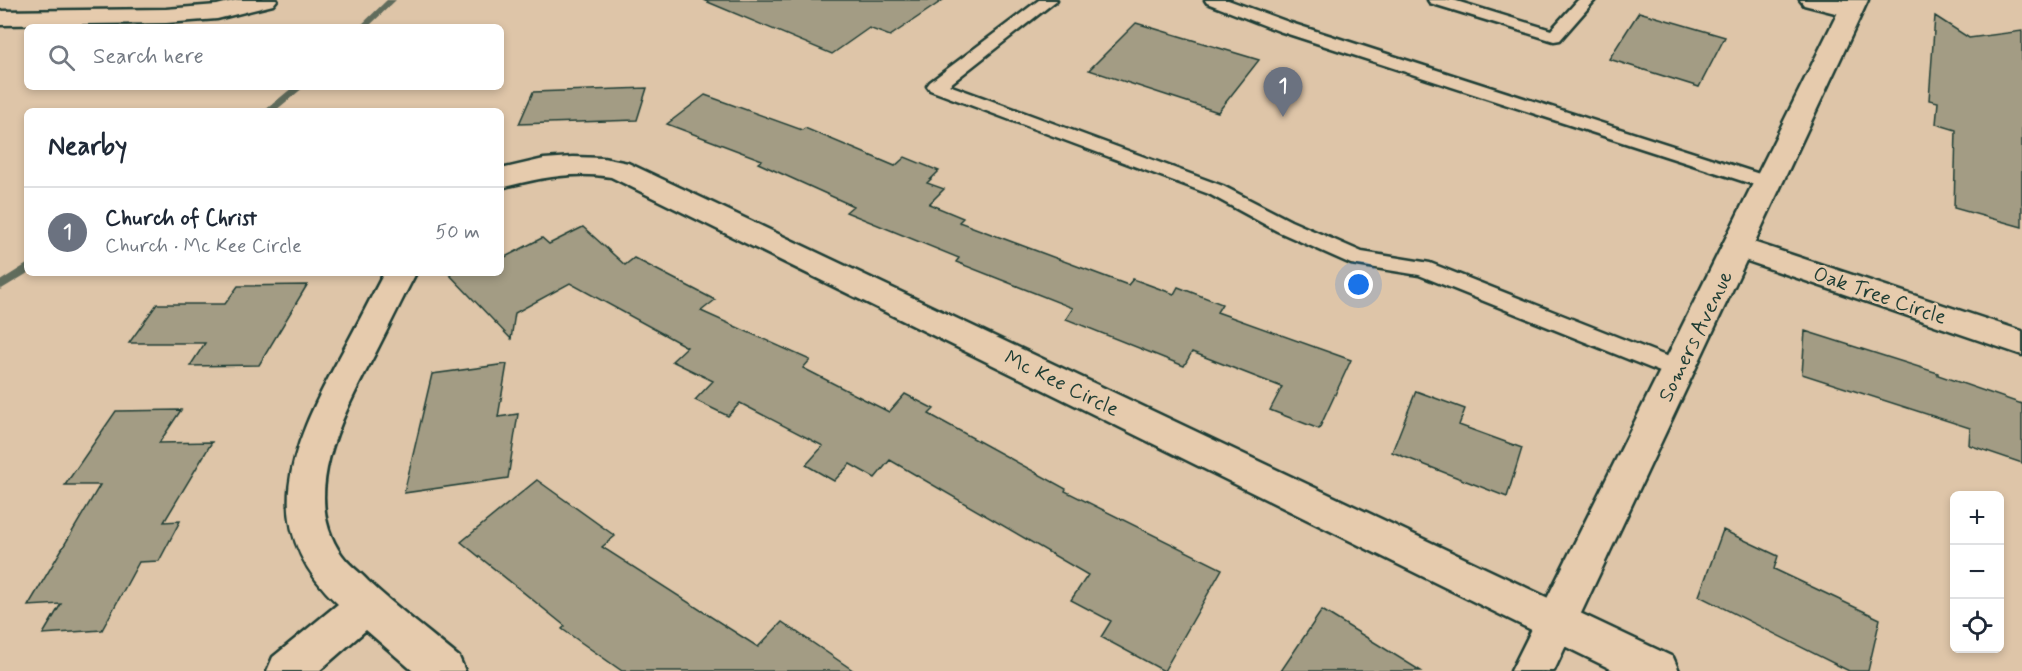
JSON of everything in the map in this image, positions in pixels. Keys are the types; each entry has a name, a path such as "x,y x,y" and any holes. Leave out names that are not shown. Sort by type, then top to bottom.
{"street":[{"path":"0,18 166,16 217,12 265,0"},
{"path":"1812,0 1854,5"},
{"name":"Somers Avenue","path":"1532,671 1854,5"},
{"name":"Mc Kee Circle","path":"504,178 524,171 562,165 589,164 618,169 1658,671"},
{"name":"Oak Tree Circle","path":"1738,247 2022,343"},
{"path":"398,276 326,415 310,460 307,496 309,526 317,549 329,568 366,605 444,671"},
{"path":"288,671 366,605"}],"lane":[{"path":"1049,0 936,86 1216,190 1284,226 1358,259 1423,268 1678,370"},
{"path":"1213,0 1285,27 1768,183"},
{"path":"1436,0 1554,36 1587,0"}],"building":[{"path":"703,0 943,0 890,36 869,28 832,54"},
{"path":"1639,12 1725,37 1699,87 1609,59"},
{"path":"1935,16 1969,38 2022,31 2022,227 1954,208 1956,130 1936,124 1938,102 1929,100"},
{"path":"1136,23 1259,60 1218,112 1089,70"},
{"path":"647,88 637,120 519,124 533,92"},
{"path":"705,95 802,130 805,128 895,166 905,157 939,171 927,183 944,189 929,204 963,218 959,222 1128,285 1133,279 1174,294 1178,287 1222,304 1217,312 1351,360 1319,429 1270,410 1282,387 1192,352 1184,366 1066,319 1073,308 956,262 959,258 846,212 853,206 758,163 762,160 667,124"},
{"path":"583,227 625,265 634,258 715,300 701,311 810,360 803,368 889,412 905,394 934,409 929,414 1066,489 1065,491 1222,569 1164,671 1101,637 1111,621 1071,600 1088,575 890,460 875,478 850,464 834,481 806,465 823,446 740,403 728,416 695,400 713,381 672,361 687,347 570,283 515,313 511,339 451,276 504,276 504,257 542,238 549,244"},
{"path":"307,285 259,365 190,366 205,343 129,343 157,304 225,304 238,286"},
{"path":"1805,331 1938,373 1938,375 2022,404 2022,463 1969,445 1970,428 1802,374"},
{"path":"507,364 498,417 518,414 508,478 404,493 432,374"},
{"path":"1416,391 1465,409 1459,425 1522,448 1507,497 1392,452"},
{"path":"181,410 159,443 212,442 164,522 180,521 159,561 139,562 102,630 43,634 61,604 28,606 100,485 65,485 116,411"},
{"path":"537,480 615,536 602,547 758,647 782,622 854,671 622,671 562,629 565,626 461,542"},
{"path":"1723,530 1778,556 1774,569 1880,619 1868,671 1849,671 1699,596"},
{"path":"1322,610 1421,671 1281,671"}],"waterway":[{"path":"366,24 392,0"},
{"path":"273,108 295,90"},
{"path":"0,286 24,270"}],"place":[{"name":"Church of Christ","path":"1283,117"}]}
